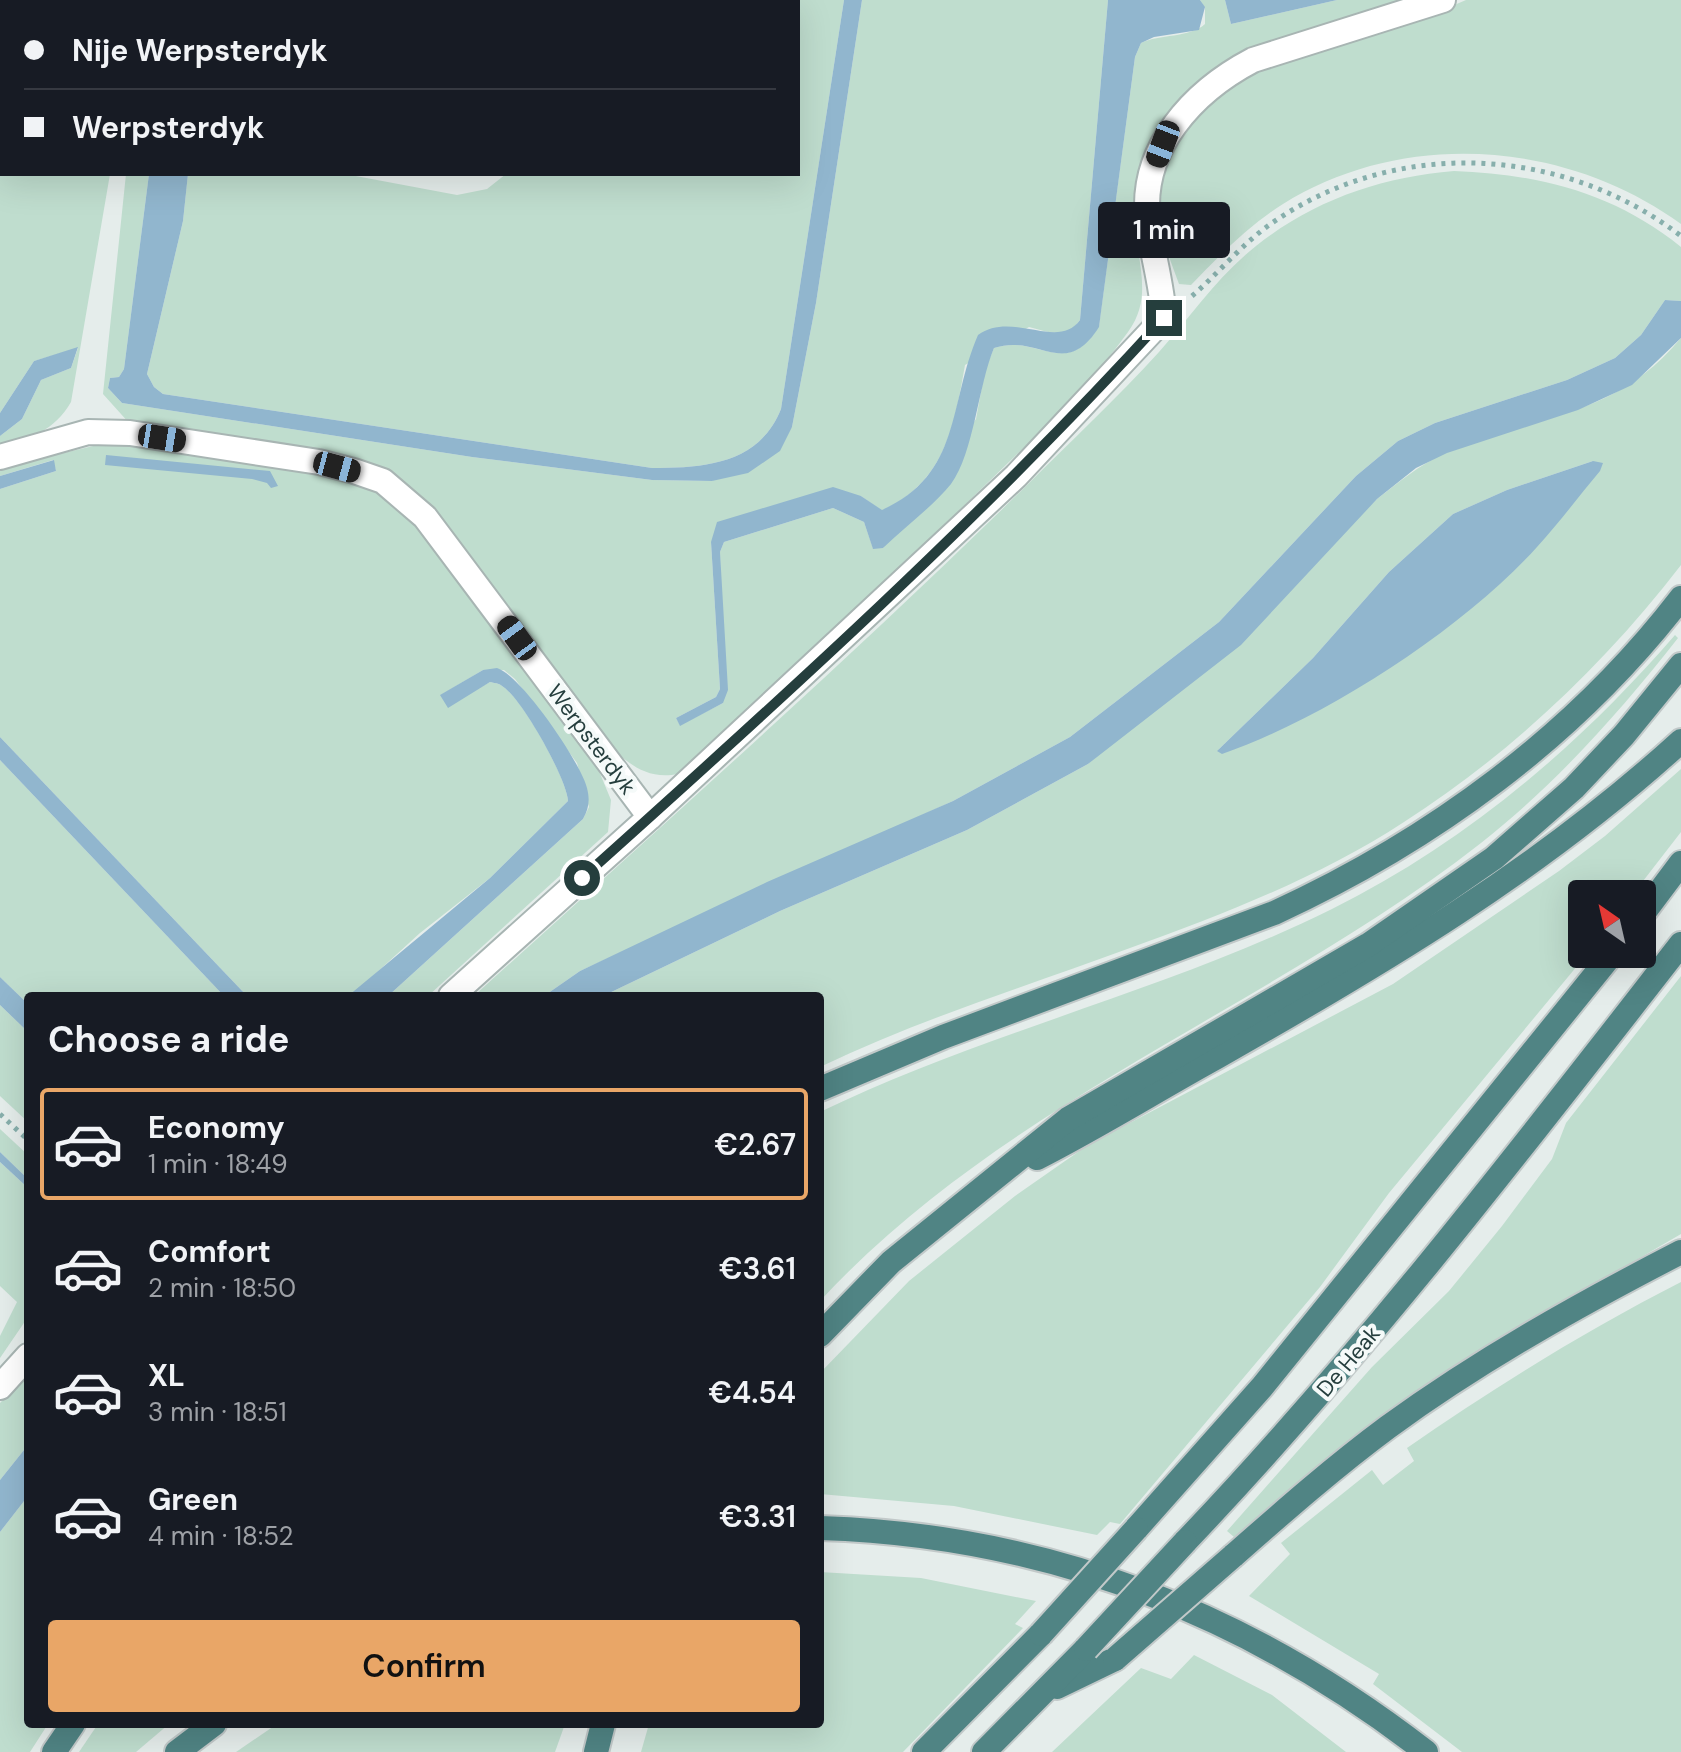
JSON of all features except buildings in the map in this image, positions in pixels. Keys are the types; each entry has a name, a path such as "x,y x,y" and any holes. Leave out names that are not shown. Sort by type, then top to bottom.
{"highway":[{"path":"824,1087 943,1037 1274,913 1324,890 1412,841 1460,809 1560,728 1625,663 1681,598"},
{"path":"824,1331 891,1262 1068,1119 1368,945 1494,858 1574,788 1624,735 1681,665"},
{"path":"1001,1176 1080,1136 1452,918 1592,819 1681,741"},
{"path":"1656,896 1681,863"},
{"name":"De Heak","path":"984,1752 1086,1649 1272,1451 1517,1155 1681,944"},
{"path":"924,1752 1041,1634 1262,1387 1601,968"},
{"path":"1041,1695 1115,1659 1386,1429 1440,1391 1537,1329 1681,1252"},
{"path":"824,1528 917,1535 1001,1548 1169,1599 1260,1642 1323,1677 1426,1752"},
{"path":"54,1752 70,1728"},
{"path":"177,1752 209,1728"},
{"path":"596,1752 602,1728"}],"lane":[{"path":"1164,318 1162,286 1148,221 1147,197 1163,144 1176,120 1197,97 1253,60 1443,0"},
{"name":"Werpsterdyk","path":"0,457 88,432 130,433 319,462 383,481 425,517 650,817 1016,476 1164,318"},
{"path":"455,992 650,817"},
{"path":"0,1387 24,1360"}],"path":[{"path":"1164,318 1276,220 1341,185 1413,166 1479,162 1548,171 1626,200 1681,236"},
{"path":"0,1114 24,1136"}],"green space":[{"path":"800,0 844,0 781,409 759,441 744,452 710,464 652,468 163,394 154,387 147,374 183,221 188,176 356,176 457,195 487,189 503,176 800,176"},
{"path":"862,0 1108,0 1080,320 1063,332 1029,327 965,365 951,431 943,450 920,484 903,499 882,511 861,496 711,542 720,689 716,697 676,718 680,725 723,703 720,552 724,542 833,508 864,522 873,548 883,548 976,419 985,370 994,348 1010,345 1050,352 1074,351 1087,342 1099,326 1135,57 1141,43 1191,32 1205,24 1205,8 1200,0 1225,0 1231,24 1337,0 1418,0 1211,73 1179,100 1161,129 1142,198 1137,235 1142,276 1141,304 1128,332 1093,376 1035,437 864,602 678,774 657,775 639,769 608,745 420,499 130,424 103,394 126,176 149,176 124,369 119,377 110,378 108,388 122,403 472,457 652,480 712,481 792,427 816,303"},
{"path":"1466,0 1681,0 1681,224 1636,196 1588,175 1537,161 1485,154 1432,155 1381,163 1330,180 1283,204 1258,222 1191,285 1179,284 1160,226 1160,183 1175,143 1201,109 1234,81 1251,72 1388,30"},
{"path":"1454,171 1485,173 1546,182 1602,200 1629,213 1681,247 1681,301 1665,300 1641,335 1615,358 1567,380 1435,423 1398,441 1356,476 1219,622 1070,737 953,801 580,971 550,992 478,992 958,552 1127,386 1242,258 1278,230 1325,204 1375,185"},
{"path":"0,176 110,176 71,402 49,427 32,437 0,448 0,436 22,419 41,380 71,368 78,348 34,361 0,413"},
{"path":"1681,338 1681,565 1620,638 1553,706 1443,796 1372,842 1236,908 935,1018 824,1065 824,992 611,992 780,911 967,830 1088,764 1377,499 1409,475 1443,454 1570,412 1627,386","holes":["1593,461 1217,751 1313,658 1389,572 1453,514 1507,490"]},
{"path":"106,443 136,444 297,467 343,479 388,498 410,512 594,759 611,800 608,832 432,992 392,992 583,819 589,807 577,763 515,679 504,670 483,670 441,695 477,689 490,682 511,693 542,739 560,775 568,801 490,878 420,933 355,992 243,992 0,737 0,489 56,471 53,460 0,476 0,468"},
{"path":"1675,635 1678,638 1656,666 1586,746 1535,797 1481,843 1400,902 1055,1111 972,1168 893,1230 824,1297 824,1110 946,1058 1206,964 1332,909 1381,883 1473,823 1517,789 1559,754"},
{"path":"0,760 220,992 24,992 24,1000 0,977"},
{"path":"1681,769 1681,832 1644,880 1568,880 1568,968 1575,968 1389,1193 1320,1287 1120,1524 1110,1522 1097,1535 954,1506 824,1494 824,1369 909,1281 1015,1196 1088,1145 1393,984 1605,836"},
{"path":"1681,976 1681,1234 1483,1349 1358,1436 1234,1537 1227,1531 1372,1367 1449,1291 1502,1226 1552,1159 1566,1123"},
{"path":"0,1005 24,1028 24,1118 0,1096"},
{"path":"0,1129 24,1151 24,1175 0,1152"},
{"path":"0,1162 24,1184 24,1323 0,1358 0,1336 17,1302 0,1286"},
{"path":"1681,1282 1681,1752 1462,1752 1373,1684 1379,1674 1249,1596 1290,1554 1281,1543 1372,1470 1383,1485 1414,1461 1407,1448 1440,1425 1575,1340"},
{"path":"24,1377 24,1450 0,1480 0,1403"},
{"path":"24,1501 24,1728 45,1728 30,1752 0,1752 0,1532"},
{"path":"824,1572 921,1578 1036,1601 1015,1624 1023,1628 903,1752 641,1752 648,1728 824,1728"},
{"path":"1194,1655 1272,1695 1346,1752 1052,1752 1141,1668 1171,1679"},
{"path":"95,1728 164,1728 136,1752 79,1752"},
{"path":"271,1728 564,1728 555,1752 236,1752"}],"water":[{"path":"844,0 862,0 816,303 792,427 780,451 748,473 712,481 652,480 472,457 122,403 108,388 110,378 119,377 124,369 149,176 188,176 183,221 147,374 154,387 163,394 652,468 710,464 744,452 759,441 781,409"},
{"path":"1108,0 1200,0 1205,7 1199,30 1154,37 1141,43 1135,57 1099,327 1087,343 1075,351 1051,352 1010,345 994,348 959,471 935,501 883,548 873,549 864,522 833,508 724,542 720,552 728,690 723,703 680,726 676,718 716,697 720,689 711,542 717,522 833,487 861,496 882,510 908,495 927,477 940,457 978,335 991,328 1005,326 1060,332 1071,329 1080,320"},
{"path":"1225,0 1337,0 1231,24"},
{"path":"1665,300 1681,301 1681,338 1632,385 1578,410 1447,453 1416,468 1377,499 1241,645 1088,764 967,830 780,911 611,992 550,992 580,971 767,882 953,801 1070,737 1219,622 1356,476 1398,441 1435,423 1567,380 1615,358 1641,335"},
{"path":"78,347 71,368 41,380 22,419 0,436 0,413 34,361"},
{"path":"106,455 270,471 278,486 271,488 267,483 252,479 105,465"},
{"path":"54,460 56,471 0,489 0,476"},
{"path":"1593,461 1603,463 1600,471 1561,519 1506,578 1471,609 1391,668 1348,694 1262,738 1222,754 1217,751 1313,658 1389,572 1453,514 1507,490"},
{"path":"497,668 508,674 549,721 582,776 588,792 585,815 392,992 353,992 490,878 568,801 560,775 542,739 502,686 490,682 448,708 440,695 483,670"},
{"path":"0,737 243,992 220,992 0,760"},
{"path":"0,977 24,1000 24,1028 0,1005"},
{"path":"0,1152 24,1175 24,1184 0,1162"},
{"path":"24,1450 24,1501 0,1532 0,1480"}],"route":[{"path":"582,878 859,626 1016,476 1164,318"}]}
